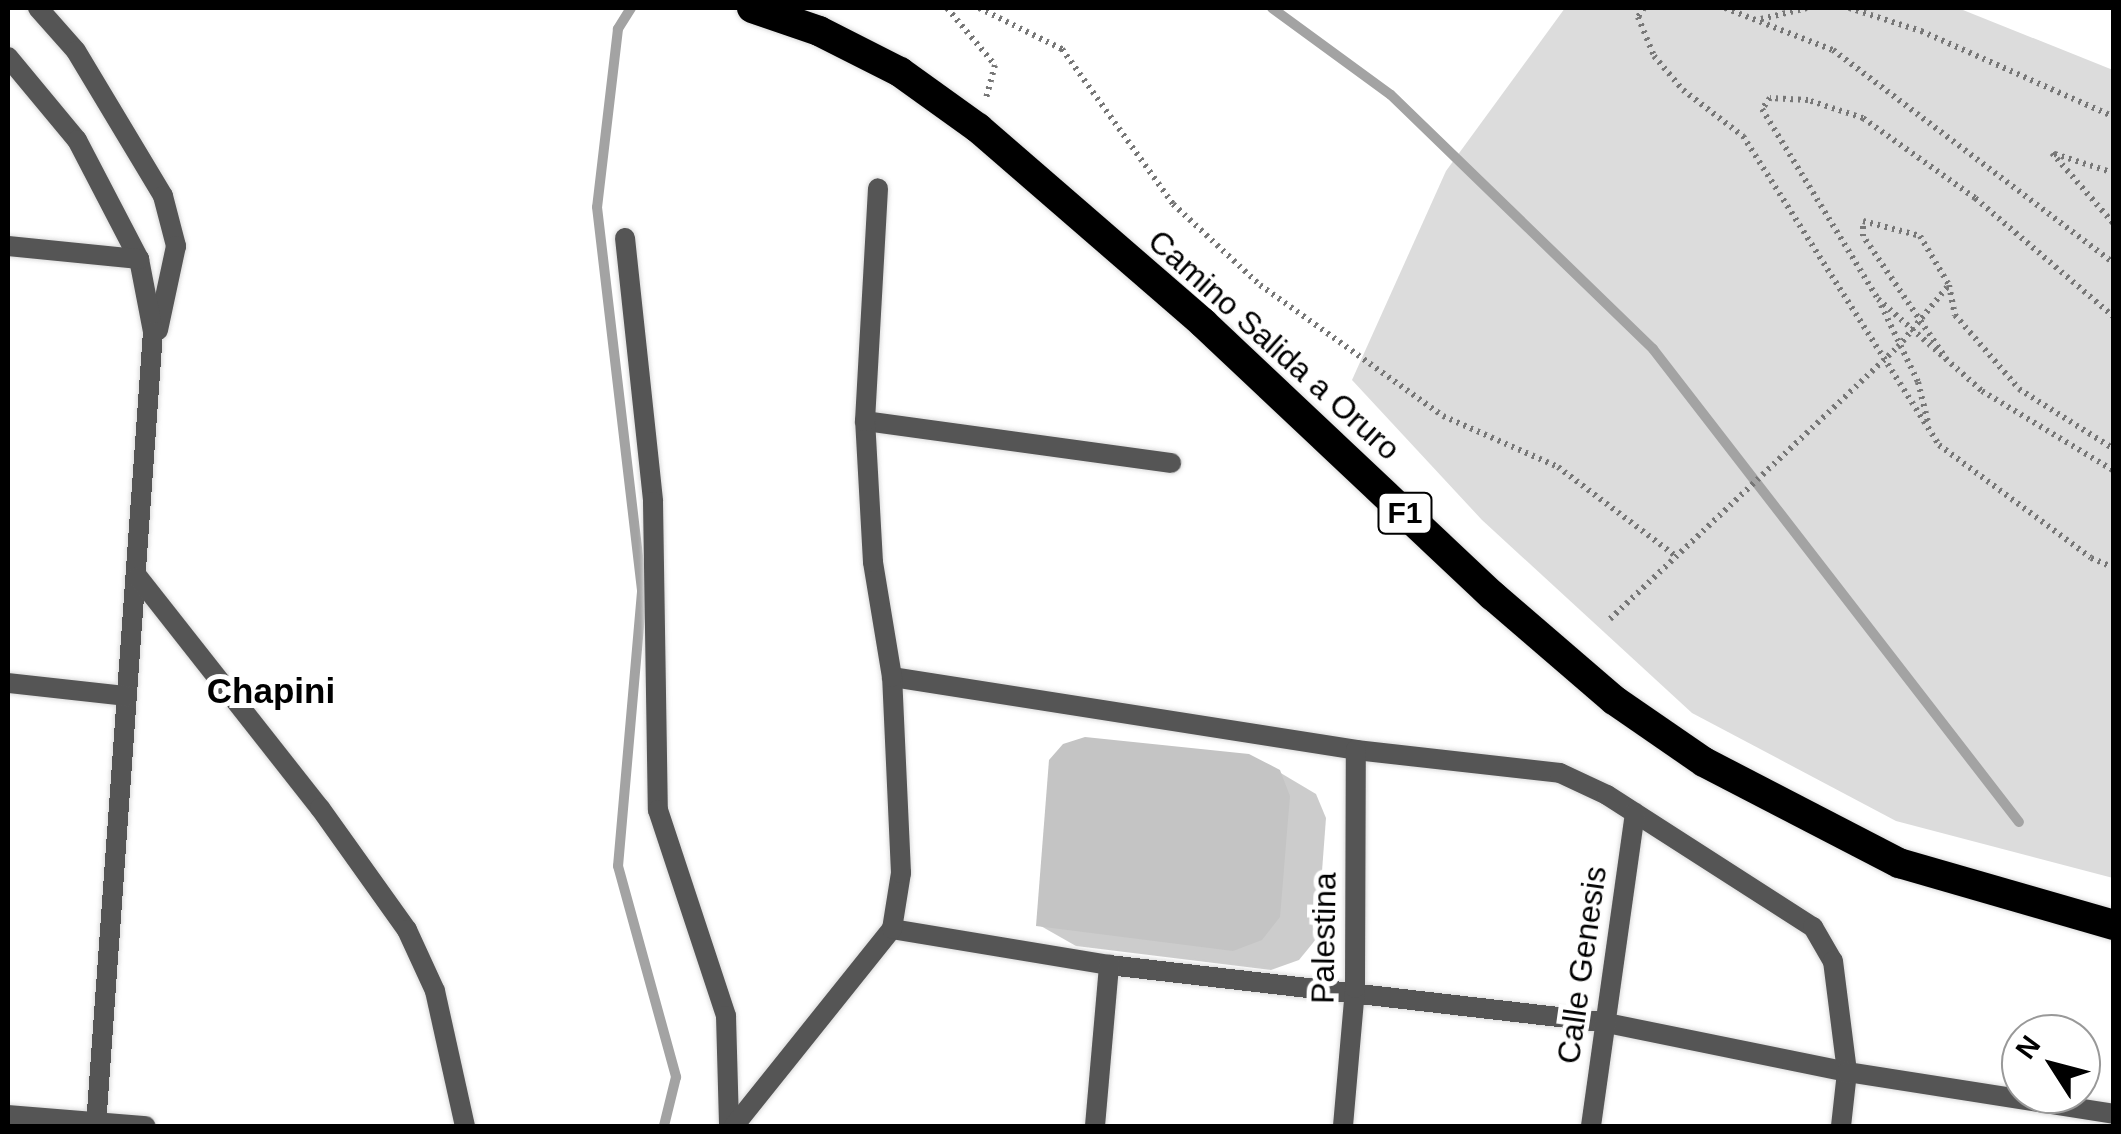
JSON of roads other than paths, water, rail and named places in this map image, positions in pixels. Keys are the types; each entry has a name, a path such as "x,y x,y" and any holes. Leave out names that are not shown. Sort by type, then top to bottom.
{"highway":[{"name":"Camino Salida a Oruro","path":"752,8 819,31 900,72 978,128 1203,322 1614,700 1774,802 1899,863 2114,925"}],"street":[{"path":"38,8 76,50 163,196 176,246 152,356 96,1125"},
{"path":"8,58 77,140 139,259 152,356"},
{"path":"731,1126 892,930 901,872 892,677 873,562 865,422 878,188"},
{"path":"625,238 653,502 658,810 726,1016 731,1126"},
{"path":"8,246 139,259"},
{"path":"865,422 1171,463"},
{"path":"138,577 320,808 407,930 436,991 465,1126"},
{"path":"892,677 1356,750 1560,773 1634,813 1813,927 1833,961 1847,1072 1841,1126"},
{"path":"8,682 126,696"},
{"name":"Palestina","path":"1343,1126 1355,988 1356,750"},
{"name":"Calle Genesis","path":"1590,1126 1634,813"},
{"path":"892,930 1109,965 1355,988 1602,1022 1847,1072 2114,1114"},
{"path":"1095,1126 1109,965"},
{"path":"8,1115 146,1126"}],"waterway":[{"path":"631,8 618,29 597,207 642,592 618,866 676,1077 664,1126"},
{"path":"1272,8 1391,95 1653,349 2019,822"}],"district":[{"name":"Chapini","path":"271,691"}]}
